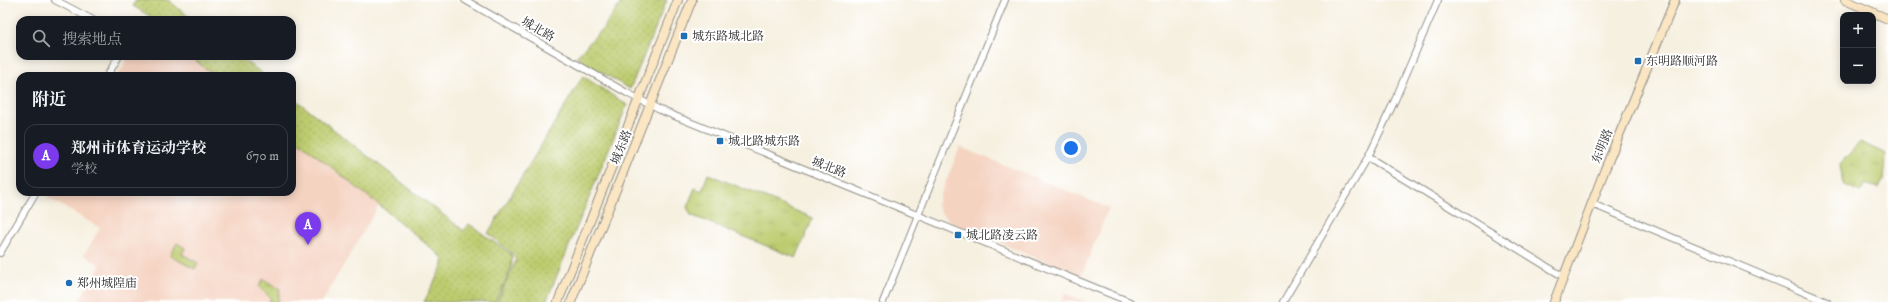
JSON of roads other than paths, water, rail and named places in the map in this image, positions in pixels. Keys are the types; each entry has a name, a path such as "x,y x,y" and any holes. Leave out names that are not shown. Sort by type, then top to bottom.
{"main road":[{"name":"城东路","path":"558,302 678,0"},
{"name":"城东路","path":"571,302 692,0"},
{"name":"东明路","path":"1554,302 1675,0"},
{"path":"1845,0 1888,19"}],"street":[{"path":"55,0 85,16"},
{"name":"城北路","path":"465,0 650,105 1130,302"},
{"path":"883,302 1005,0"},
{"path":"1283,302 1368,157 1395,100 1438,0"},
{"path":"109,72 117,60"},
{"path":"1368,157 1564,277"},
{"path":"0,253 34,196"},
{"path":"1592,204 1827,302"}],"place":[{"name":"城东路城北路","path":"684,36"},
{"name":"东明路顺河路","path":"1638,61"},
{"name":"城北路城东路","path":"720,141"},
{"name":"城北路凌云路","path":"958,235"},
{"name":"郑州市体育运动学校","path":"308,245"},
{"name":"郑州城隍庙","path":"69,283"}]}
